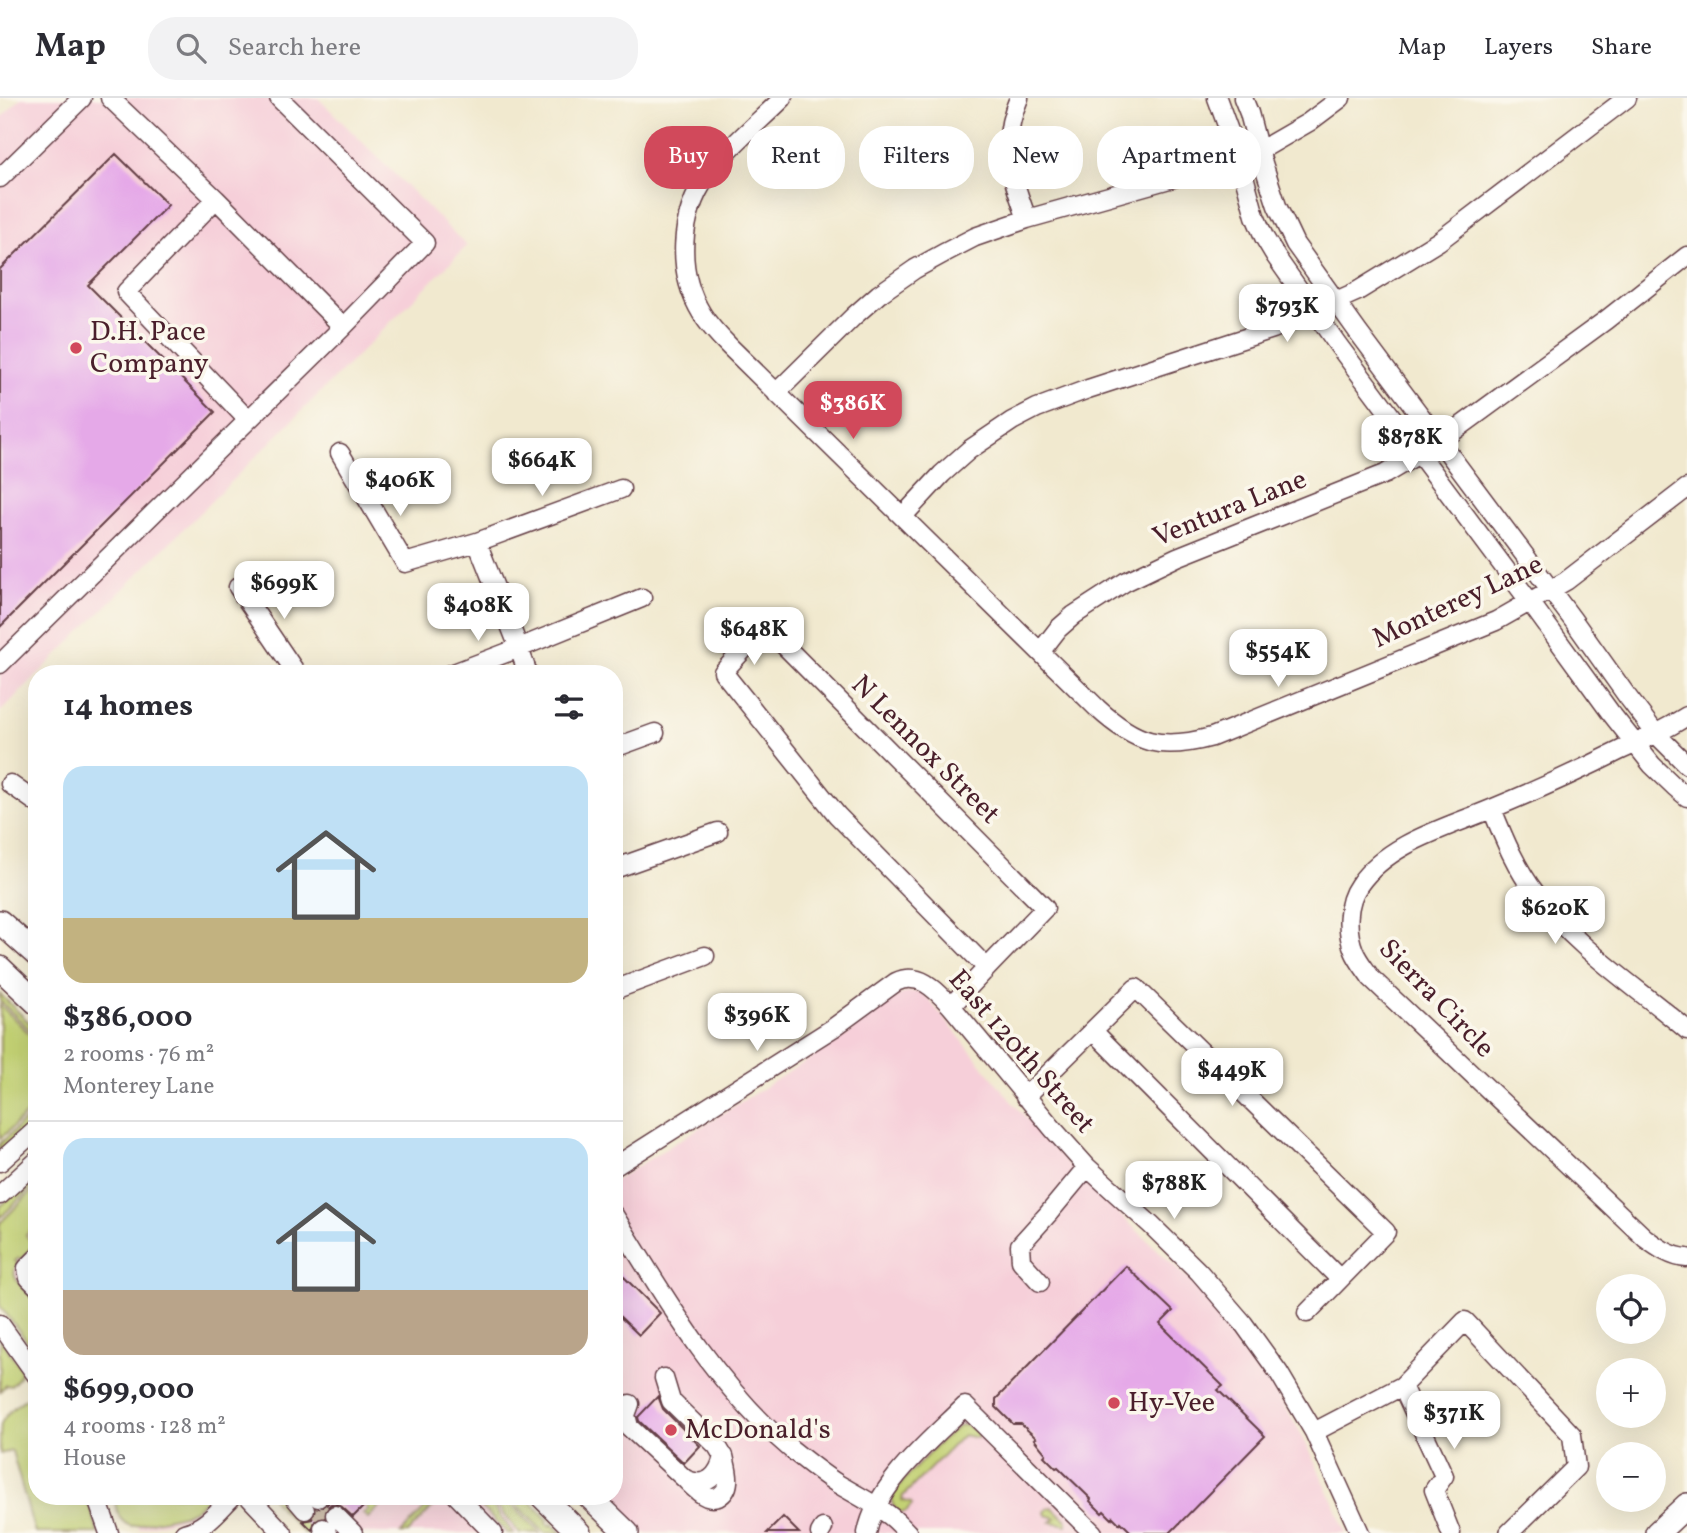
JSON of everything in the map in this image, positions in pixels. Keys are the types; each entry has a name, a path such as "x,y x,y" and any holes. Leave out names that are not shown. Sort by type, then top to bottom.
{"main road":[{"path":"0,922 28,948"},
{"path":"0,968 28,994"},
{"path":"551,1505 579,1533"},
{"path":"598,1505 627,1533"},
{"path":"1657,1533 1687,1505"}],"street":[{"path":"0,178 82,98"},
{"path":"110,98 216,199 343,327"},
{"path":"0,664 425,243 278,98"},
{"name":"Monterey Lane","path":"783,98 709,174 698,189 691,206 686,224 684,260 687,278 701,313 712,328 776,393 1110,720 1134,736 1158,744 1188,744 1212,737 1496,621 1566,581 1687,488"},
{"path":"1019,98 1010,123 1008,148 1012,175 1027,219"},
{"path":"1217,98 1227,126"},
{"path":"1243,98 1252,126"},
{"path":"1261,150 1309,122 1341,98"},
{"path":"903,516 942,474 969,450 1037,408 1273,329 1356,292 1439,241 1627,98"},
{"path":"1261,157 1285,225 1295,244 1656,734 1687,765"},
{"path":"776,393 860,310 906,275 975,237 1027,219 1134,189"},
{"path":"1248,189 1264,237 1314,311 1634,744 1652,765 1687,797"},
{"path":"216,199 126,292 248,420"},
{"name":"Ventura Lane","path":"1041,651 1058,629 1074,615 1125,583 1177,557 1385,474 1439,442 1687,256"},
{"path":"340,453 405,564 477,542 621,489"},
{"path":"477,542 524,665"},
{"path":"238,587 291,665"},
{"path":"475,665 642,597"},
{"name":"N Lennox Street","path":"951,1006 1045,908 765,626 723,671 837,815 987,968"},
{"name":"Sierra Circle","path":"1687,716 1656,734 1402,848 1373,868 1357,887 1349,910 1349,935 1355,954 1371,978 1645,1238 1661,1250 1687,1258"},
{"path":"623,745 654,733"},
{"path":"10,784 28,797"},
{"path":"1492,809 1521,872 1552,915 1586,948 1687,1030"},
{"path":"623,866 718,832"},
{"path":"623,987 705,956"},
{"name":"East 120th Street","path":"623,1161 833,1028 896,982 912,978 934,988 1087,1167 1199,1272 1243,1323 1279,1373 1314,1432 1360,1533"},
{"path":"1025,1097 1136,988 1386,1232 1307,1313"},
{"path":"1093,1031 1340,1279"},
{"path":"0,1162 28,1137"},
{"path":"1040,1282 1021,1261 1020,1245 1087,1167"},
{"path":"0,1195 28,1169"},
{"path":"623,1229 676,1314 725,1381 768,1428 792,1450 890,1516 908,1533"},
{"path":"1314,1432 1402,1386 1465,1321 1572,1434 1576,1467 1509,1533"},
{"path":"0,1324 28,1363"},
{"path":"630,1404 626,1415 629,1427 685,1479 694,1483 704,1482 714,1476 721,1467 723,1456 718,1446 671,1401 664,1378"},
{"path":"1402,1386 1444,1476 1434,1490 1451,1533"},
{"path":"867,1533 877,1508 897,1474 965,1406 1093,1533"},
{"path":"99,1505 109,1533"},
{"path":"184,1533 195,1531 207,1523 224,1505"},
{"path":"257,1505 283,1533"},
{"path":"466,1505 492,1532"},
{"path":"331,1526 353,1533"}],"shaded area":[{"path":"21,98 318,98 467,246 47,665 28,665 28,684 0,712 0,119"},
{"path":"919,992 927,997 1012,1102 1077,1174 1194,1284 1220,1315 1269,1381 1302,1435 1346,1533 642,1533 613,1505 623,1505 623,1175 837,1042 899,995"},
{"path":"28,1229 28,1300 0,1256"},
{"path":"150,1505 204,1505 188,1517 139,1529 137,1518"},
{"path":"279,1505 496,1505 524,1533 305,1533"}],"green space":[{"path":"0,994 28,1021 28,1028 0,1001"},
{"path":"0,1005 28,1032 28,1113 0,1139"},
{"path":"28,1118 28,1128 0,1153 0,1144"},
{"path":"28,1181 28,1191 0,1218 0,1207"},
{"path":"28,1195 28,1252 21,1260 19,1258 15,1261 18,1263 14,1274 28,1292 28,1342 0,1306 0,1223"},
{"path":"0,1338 21,1369 15,1382 0,1391"},
{"path":"28,1398 28,1505 90,1505 98,1533 35,1533 12,1451 0,1454 1,1424"},
{"path":"961,1425 973,1429 979,1434 978,1438 963,1435 903,1496 902,1500 912,1505 906,1512 900,1513 892,1504 895,1493 945,1437"},
{"path":"116,1505 200,1505 183,1515 132,1526 121,1519"},
{"path":"277,1505 288,1505 316,1533 304,1533"},
{"path":"365,1505 381,1505 368,1518 363,1514 368,1509"},
{"path":"428,1505 434,1505 408,1533 401,1533"},
{"path":"479,1505 492,1505 513,1533 507,1533"},
{"path":"497,1505 512,1505 540,1533 519,1533"},
{"path":"516,1505 534,1505 548,1520 547,1523 561,1533 545,1533"},
{"path":"1052,1507 1067,1521 1067,1525 1051,1522 1056,1518 1046,1515 1045,1512"}],"building":[{"name":"D.H. Pace Company","path":"116,154 168,205 88,285 215,412 0,627 0,269"},
{"name":"Hy-Vee","path":"1126,1266 1173,1311 1160,1324 1223,1386 1218,1390 1265,1436 1170,1533 1132,1533 1121,1522 1120,1524 1113,1517 1112,1519 1104,1511 1102,1513 1091,1499 1044,1456 1046,1454 1034,1439 1036,1438 1021,1424 1013,1424 996,1407 996,1399"},
{"path":"623,1276 660,1313 639,1335 623,1320"},
{"name":"McDonald's","path":"658,1396 663,1409 700,1446 684,1463 639,1421 638,1417"},
{"path":"330,1505 324,1517 315,1521 312,1530 303,1521 312,1519 316,1509"},
{"path":"339,1505 365,1505 353,1517"},
{"path":"783,1517 799,1533 767,1533"}],"tunnel":[{"path":"313,1505 329,1521"}],"place":[{"name":"D.H. Pace Company","path":"76,348"},
{"name":"Hy-Vee","path":"1114,1403"},
{"name":"McDonald's","path":"671,1430"}]}
